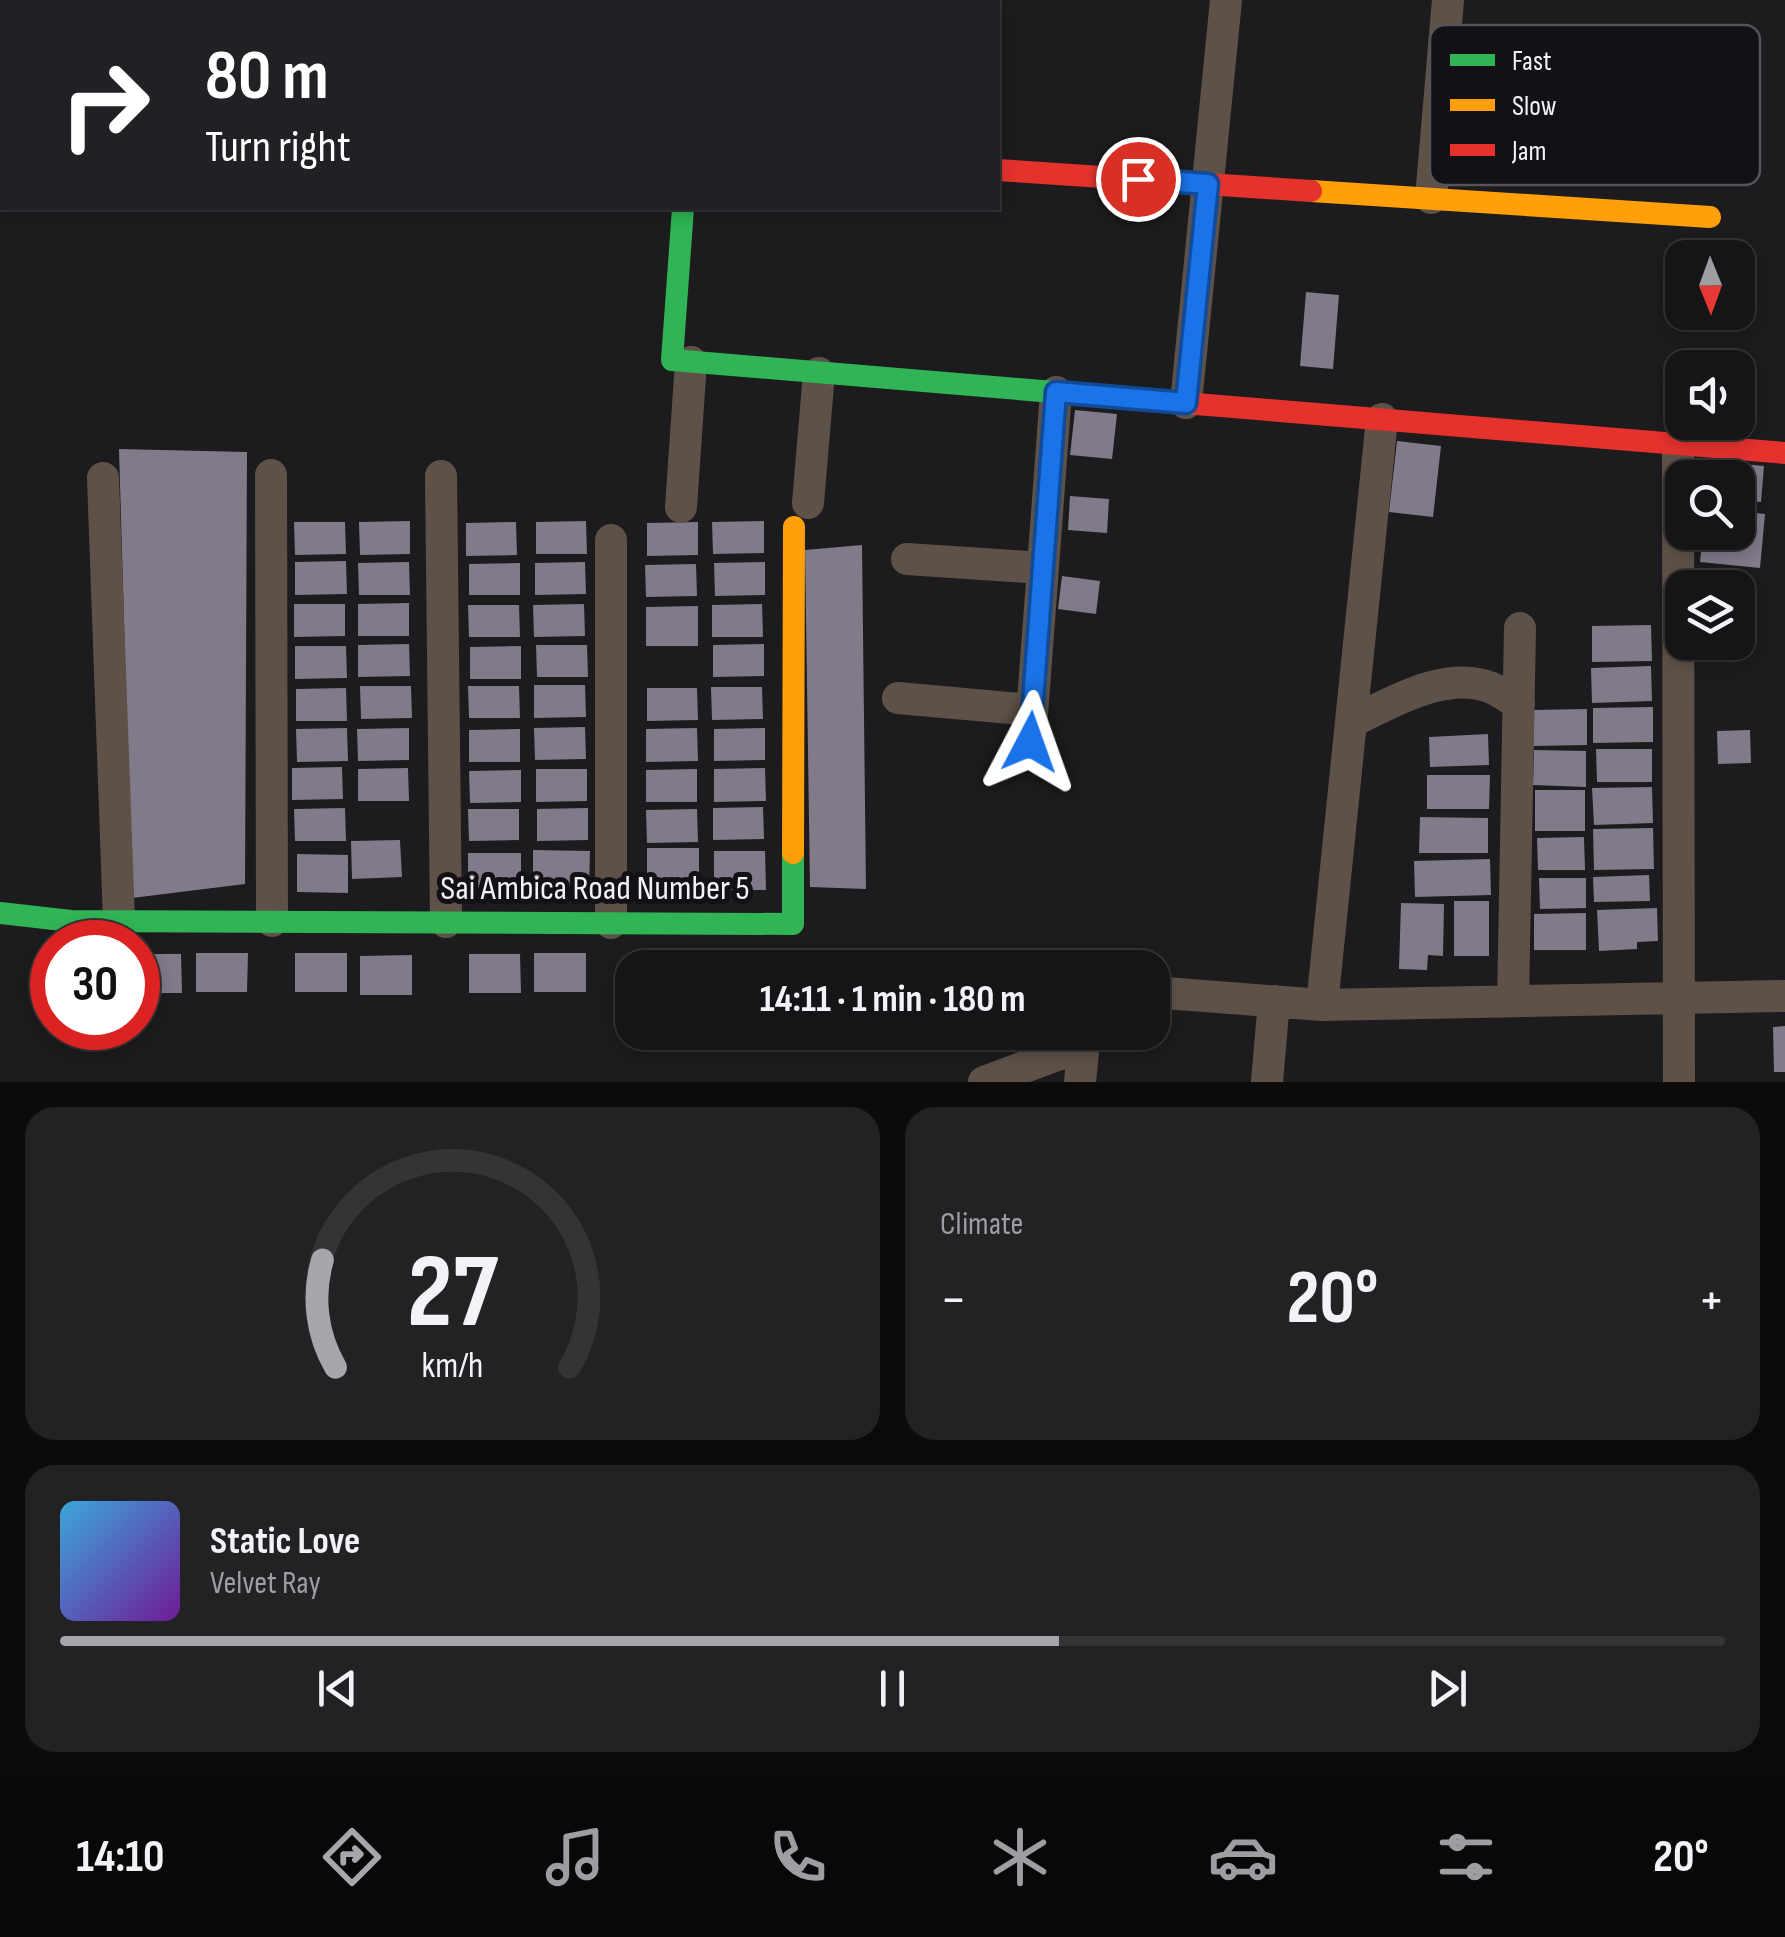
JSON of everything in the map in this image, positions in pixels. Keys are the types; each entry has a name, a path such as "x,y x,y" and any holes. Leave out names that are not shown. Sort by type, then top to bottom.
{"street":[{"path":"1186,403 1226,0"},
{"path":"1446,25 1448,0"},
{"path":"1000,170 1710,217"},
{"path":"1431,198 1432,185"},
{"path":"681,507 683,210"},
{"path":"682,361 1785,452"},
{"path":"801,515 819,373"},
{"path":"898,698 1031,726 1056,392"},
{"path":"1322,1005 1382,419"},
{"path":"1678,444 1680,1082"},
{"path":"272,475 272,922"},
{"path":"442,476 446,922"},
{"path":"103,478 119,920"},
{"name":"Sai Ambica Road Number 5","path":"160,921 792,924 801,515"},
{"path":"610,540 610,923"},
{"path":"908,559 1043,568"},
{"path":"1512,1001 1520,628"},
{"path":"1350,722 1414,693 1453,683 1489,687 1519,704"},
{"name":"Sai Ambica Road Number 5","path":"0,913 62,920"},
{"path":"1170,993 1322,1005 1785,996"},
{"path":"1267,1082 1274,1001"},
{"path":"984,1082 1058,1050"},
{"path":"1080,1082 1083,1050"}],"building":[{"path":"1306,292 1339,295 1333,369 1300,366"},
{"path":"1075,410 1117,414 1112,459 1070,455"},
{"path":"1397,441 1441,446 1433,517 1389,512"},
{"path":"119,449 247,452 245,884 132,898"},
{"path":"1755,465 1764,466 1761,502 1755,501"},
{"path":"1070,496 1109,499 1107,533 1068,530"},
{"path":"1755,513 1765,514 1760,568 1700,562 1701,550 1755,550"},
{"path":"410,521 410,554 360,555 359,522"},
{"path":"586,521 587,554 536,554 536,522"},
{"path":"764,521 764,553 713,554 712,522"},
{"path":"294,522 345,522 346,554 295,555"},
{"path":"516,522 517,555 466,556 466,523"},
{"path":"698,522 698,555 647,556 647,523"},
{"path":"862,545 866,889 810,887 805,550"},
{"path":"346,561 347,594 295,595 295,562"},
{"path":"409,562 410,595 359,595 358,563"},
{"path":"585,562 586,594 535,595 535,563"},
{"path":"765,562 765,595 715,596 714,563"},
{"path":"520,563 520,595 469,595 469,564"},
{"path":"696,564 697,596 646,597 645,565"},
{"path":"1062,576 1100,581 1096,614 1058,609"},
{"path":"409,603 409,636 358,636 358,604"},
{"path":"294,604 345,604 345,636 294,637"},
{"path":"584,604 585,636 534,637 533,605"},
{"path":"762,604 763,637 712,637 712,605"},
{"path":"468,605 519,605 520,637 469,637"},
{"path":"698,606 698,646 646,646 646,607"},
{"path":"1651,625 1652,661 1592,662 1592,626"},
{"path":"409,644 410,676 358,677 358,645"},
{"path":"764,644 764,676 713,677 713,645"},
{"path":"536,645 587,645 588,677 537,677"},
{"path":"295,646 346,646 347,678 295,679"},
{"path":"521,646 521,679 470,679 470,647"},
{"path":"1651,666 1652,701 1592,703 1591,668"},
{"path":"534,685 585,685 586,717 534,718"},
{"path":"360,686 411,686 412,718 361,719"},
{"path":"468,686 519,686 520,718 469,718"},
{"path":"711,687 762,687 763,719 712,720"},
{"path":"346,688 347,721 296,721 296,689"},
{"path":"647,688 697,688 698,720 647,721"},
{"path":"1653,707 1653,742 1593,743 1593,708"},
{"path":"1587,709 1587,745 1533,746 1532,710"},
{"path":"585,727 586,759 535,760 534,728"},
{"path":"347,728 348,761 297,762 296,729"},
{"path":"409,728 409,760 358,761 357,729"},
{"path":"697,728 698,761 646,762 646,729"},
{"path":"765,728 765,760 714,761 714,729"},
{"path":"520,729 520,762 469,762 469,730"},
{"path":"1750,730 1751,763 1718,764 1717,731"},
{"path":"1488,734 1489,765 1430,767 1429,737"},
{"path":"1596,749 1652,749 1652,782 1597,782"},
{"path":"1534,750 1586,751 1586,787 1533,785"},
{"path":"342,767 343,799 292,800 292,768"},
{"path":"408,768 409,801 358,801 358,769"},
{"path":"765,768 766,801 714,802 714,769"},
{"path":"536,769 587,769 587,801 536,802"},
{"path":"697,769 697,802 646,802 646,770"},
{"path":"521,770 521,802 470,803 469,771"},
{"path":"1427,775 1490,775 1489,809 1427,809"},
{"path":"1652,787 1653,823 1594,825 1592,788"},
{"path":"1535,790 1585,790 1585,831 1535,831"},
{"path":"763,807 764,839 713,840 713,808"},
{"path":"345,808 346,841 295,841 294,809"},
{"path":"588,808 588,840 537,841 537,809"},
{"path":"468,809 519,809 519,840 469,841"},
{"path":"697,809 698,842 647,843 646,810"},
{"path":"1420,817 1488,818 1488,853 1419,853"},
{"path":"1653,828 1654,869 1594,870 1593,829"},
{"path":"1584,837 1585,870 1538,870 1537,838"},
{"path":"400,840 402,877 352,879 351,841"},
{"path":"647,848 699,848 699,887 647,887"},
{"path":"533,850 590,851 589,889 533,888"},
{"path":"714,851 765,851 766,890 714,890"},
{"path":"468,853 521,853 521,893 468,893"},
{"path":"297,854 348,855 348,893 297,892"},
{"path":"1490,859 1491,895 1415,897 1414,861"},
{"path":"1649,875 1650,901 1594,902 1593,877"},
{"path":"1539,878 1586,878 1586,908 1540,909"},
{"path":"1454,901 1489,901 1489,956 1454,956"},
{"path":"1401,903 1444,904 1443,956 1428,955 1427,970 1399,969"},
{"path":"1657,908 1658,941 1637,942 1637,949 1599,951 1597,910"},
{"path":"1586,913 1586,950 1534,950 1534,914"},
{"path":"196,953 248,953 247,992 196,992"},
{"path":"295,953 347,953 347,992 295,992"},
{"path":"534,953 586,953 586,992 534,992"},
{"path":"160,954 181,954 182,993 160,993"},
{"path":"469,954 520,954 521,993 469,993"},
{"path":"412,955 412,995 360,995 360,956"},
{"path":"1785,1026 1785,1072 1774,1072 1773,1027"}],"traffic: fast":[{"path":"683,210 672,360 1196,404"},
{"path":"0,913 71,921 793,924 793,853"}],"traffic: slow":[{"path":"1311,191 1710,217"},
{"path":"793,853 794,527"}],"traffic: jam":[{"path":"1000,170 1311,191"},
{"path":"1196,404 1785,453"}],"route":[{"path":"1030,742 1056,392 1186,403 1208,184 1138,179"}]}
